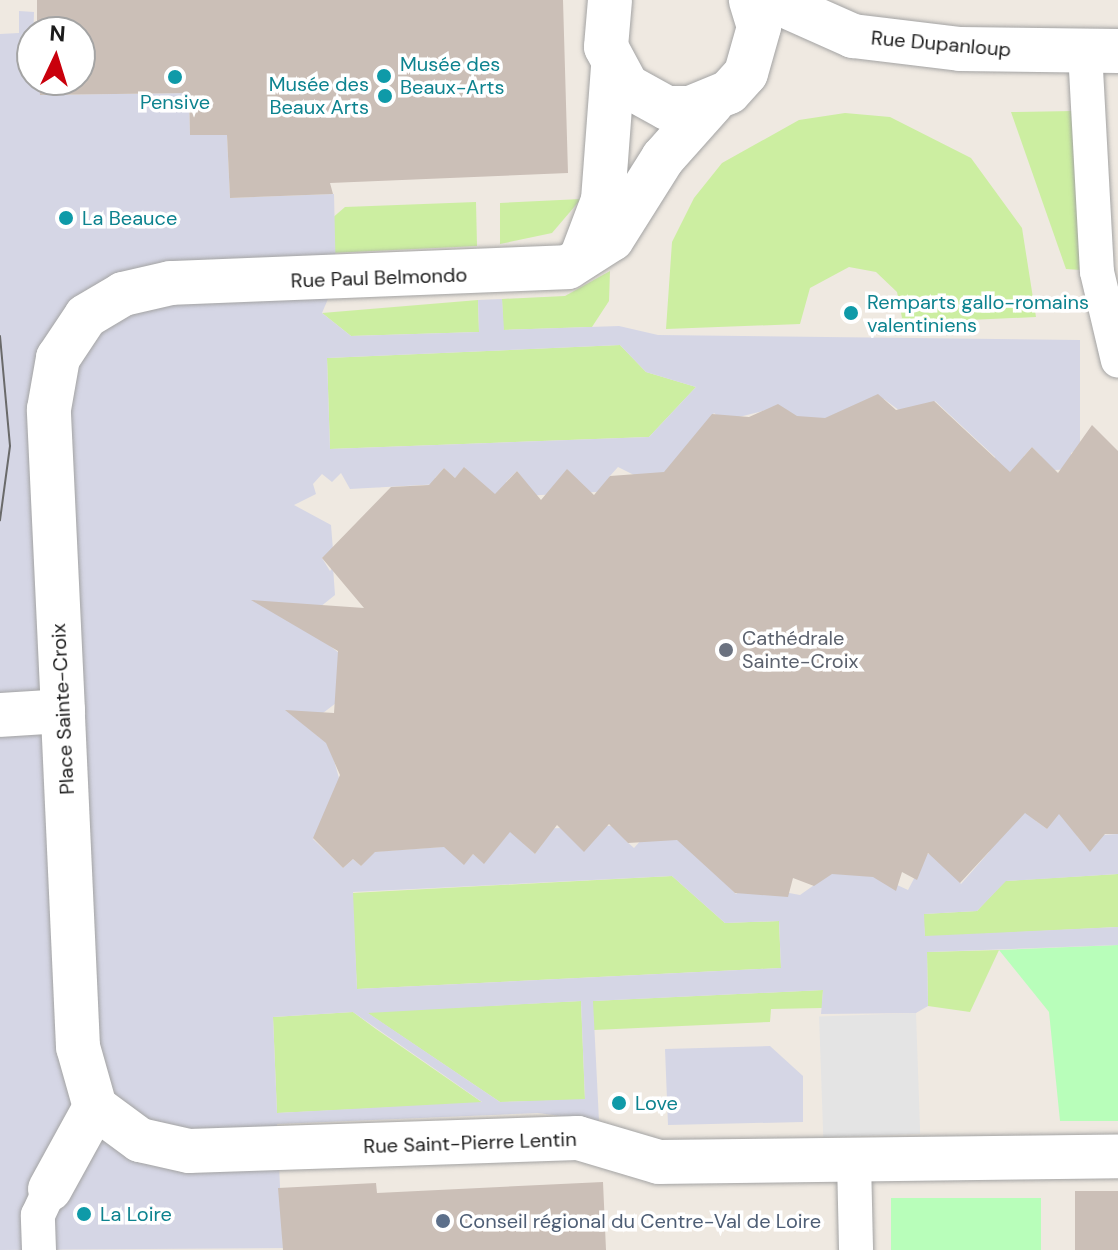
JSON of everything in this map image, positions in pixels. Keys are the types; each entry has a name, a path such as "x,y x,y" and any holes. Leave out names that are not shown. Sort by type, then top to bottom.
{"street":[{"name":"Rue Paul Belmondo","path":"171,283 524,273 568,267 582,255 612,239 663,158 712,103 746,73 756,51 751,0"},
{"name":"Rue Dupanloup","path":"772,0 853,36 960,49 1102,51"},
{"path":"582,255 603,200 613,67 607,2"},
{"path":"1102,51 1097,272 1118,361"},
{"path":"613,67 627,86 667,108 712,103"},
{"name":"Place Sainte-Croix","path":"95,1107 78,1047 49,409 58,358 86,316 123,294 171,283"},
{"path":"0,715 63,711"},
{"path":"39,1250 38,1215 95,1107"},
{"name":"Rue Saint-Pierre Lentin","path":"95,1107 140,1140 189,1151 578,1138 659,1162 1118,1156"},
{"path":"854,1160 856,1250"}],"green space":[{"path":"1074,111 1081,270 1066,269 1011,112"},
{"path":"845,113 890,117 971,158 1022,228 1036,317 903,323 897,292 876,272 849,267 810,288 800,324 666,329 672,242 694,198 722,163 799,120"},
{"path":"581,199 552,233 500,244 500,203"},
{"path":"476,202 477,246 331,253 330,220 345,207"},
{"path":"610,271 609,301 592,327 503,330 502,299 565,296"},
{"path":"478,300 479,332 351,336 322,313"},
{"path":"620,345 646,372 696,387 649,437 330,449 327,358"},
{"path":"1118,874 1118,927 925,937 923,914 977,911 1005,881"},
{"path":"672,876 725,923 779,921 781,968 357,989 352,893"},
{"path":"1118,945 1118,1121 1060,1121 1049,1012 999,950"},
{"path":"999,950 970,1012 928,1006 927,952"},
{"path":"823,990 822,1008 771,1009 770,1022 594,1030 592,1001"},
{"path":"581,1001 585,1100 500,1102 366,1012"},
{"path":"353,1012 483,1103 277,1113 273,1017"},
{"path":"891,1198 1041,1198 1041,1250 891,1250"}],"shaded area":[{"path":"19,11 34,12 34,16 19,16"},
{"path":"16,33 16,96 189,93 190,135 227,135 230,198 334,194 336,280 322,313 351,336 479,332 478,300 502,299 504,330 619,326 658,335 1080,340 1080,448 1071,453 1072,469 1038,471 1041,456 1032,447 1024,456 1030,471 992,474 995,457 935,401 920,426 884,399 837,433 775,408 723,421 714,413 666,475 651,473 646,481 618,467 609,477 614,491 523,496 525,482 517,471 506,482 511,497 473,498 465,467 455,478 444,468 435,478 440,484 350,489 341,473 332,482 322,474 313,484 316,494 294,505 331,525 333,550 322,558 330,571 333,567 335,595 320,607 330,646 339,653 336,703 306,726 320,738 327,735 342,789 313,839 343,868 353,859 361,866 370,852 456,846 464,864 473,854 484,863 489,832 527,829 524,844 535,854 543,843 539,829 628,825 625,840 634,848 643,838 681,839 736,894 746,885 800,895 847,862 908,890 927,854 941,854 961,884 989,852 1006,807 1040,814 1036,821 1047,829 1051,815 1084,803 1077,836 1087,848 1101,835 1118,834 1118,874 1006,881 977,911 924,914 925,936 1118,927 1118,945 927,952 928,1006 916,1013 821,1014 823,990 593,1001 599,1121 538,1113 277,1124 283,1248 0,1250 0,34","holes":["620,345 646,372 696,387 649,437 330,449 327,358","672,876 725,923 779,921 781,968 357,989 353,892","581,1001 585,1099 500,1102 368,1013","353,1012 482,1102 277,1113 273,1017"]},
{"path":"916,1013 920,1134 823,1137 819,1016"},
{"path":"770,1046 803,1076 803,1122 668,1125 665,1049"}],"building":[{"name":"Musée des Beaux-Arts","path":"37,0 563,0 568,173 330,183 333,194 230,198 227,135 190,135 189,93 96,94 96,16 37,16"},
{"name":"Cathédrale Sainte-Croix","path":"878,394 896,410 934,401 1010,472 1032,447 1058,473 1092,425 1118,451 1118,834 1105,834 1090,852 1059,814 1047,829 1025,813 960,883 928,853 917,880 902,872 896,891 873,877 832,874 814,886 793,878 788,897 735,893 677,840 628,843 609,824 584,852 557,825 535,854 510,832 484,864 473,854 464,865 444,847 375,852 361,866 353,859 343,868 313,838 340,775 326,743 285,710 334,713 338,651 251,600 364,608 322,558 391,487 429,485 444,468 455,478 464,467 495,494 517,471 541,500 567,469 594,495 610,476 664,472 712,414 749,417 778,404 797,416 825,418"},
{"name":"Conseil régional du Centre-Val de Loire","path":"603,1182 606,1250 283,1250 278,1188 376,1183 377,1193"},
{"path":"1075,1191 1118,1191 1118,1250 1075,1250"}],"tram line":[{"path":"0,336 10,446 0,520"}],"place":[{"name":"Musée des Beaux-Arts","path":"384,76"},
{"name":"Pensive","path":"175,77"},
{"name":"Musée des Beaux Arts","path":"385,96"},
{"name":"La Beauce","path":"66,218"},
{"name":"Remparts gallo-romains valentiniens","path":"851,313"},
{"name":"Cathédrale Sainte-Croix","path":"726,650"},
{"name":"Love","path":"619,1103"},
{"name":"La Loire","path":"84,1214"},
{"name":"Conseil régional du Centre-Val de Loire","path":"443,1221"}]}
